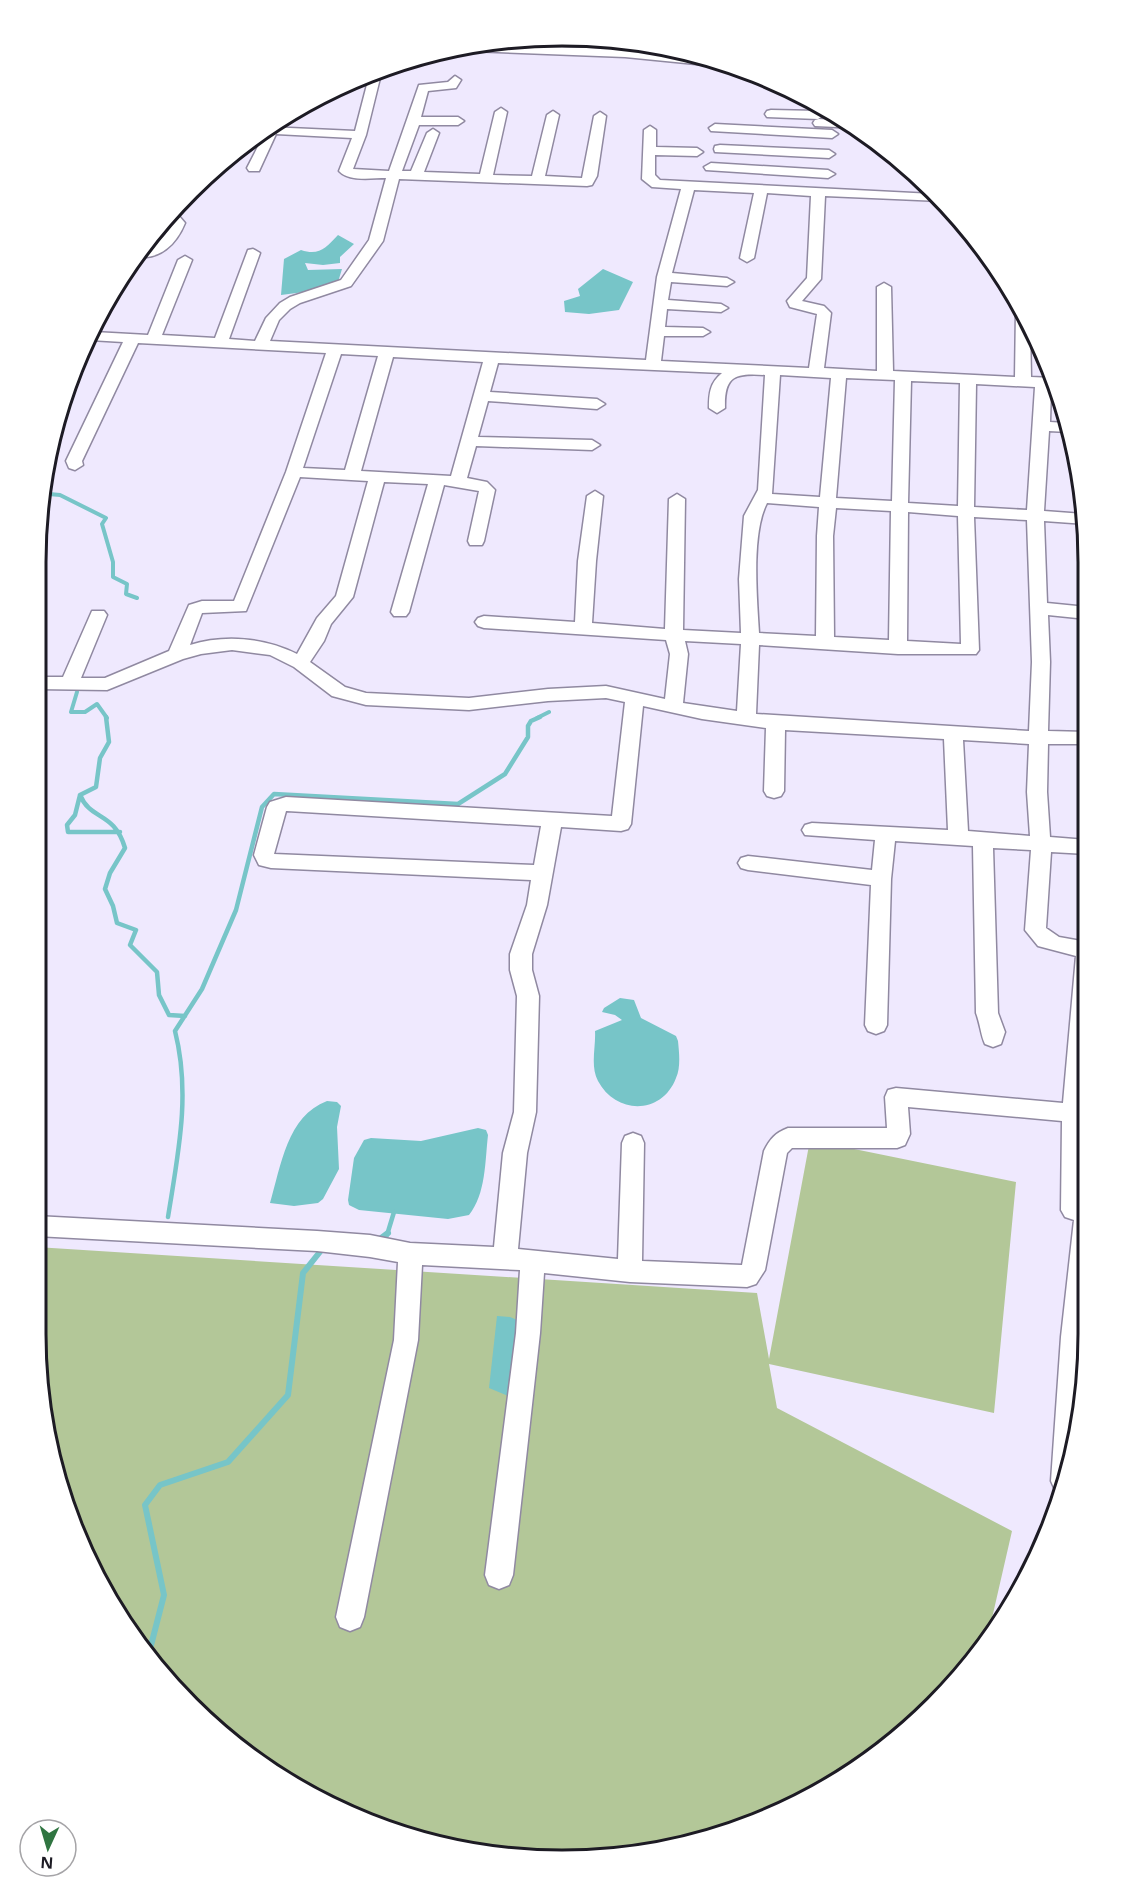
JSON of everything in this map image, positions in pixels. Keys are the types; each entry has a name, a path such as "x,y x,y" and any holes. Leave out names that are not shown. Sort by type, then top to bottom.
{"street":[{"path":"521,49 625,52 664,56"},
{"path":"261,344 273,318 285,306 295,300 346,283 376,241 394,174 414,121 423,88 452,85 455,80"},
{"path":"374,83 347,172 589,182 600,116"},
{"path":"486,178 501,112"},
{"path":"771,114 823,122"},
{"path":"538,180 553,115"},
{"path":"414,121 458,121"},
{"path":"715,128 823,122"},
{"path":"816,373 824,313 822,310 797,304 794,301 814,279 823,193 828,174 829,154 823,122"},
{"path":"650,130 648,175 652,182 688,187 926,196"},
{"path":"282,131 360,135"},
{"path":"416,176 433,133"},
{"path":"254,168 266,140"},
{"path":"720,150 829,154"},
{"path":"650,151 697,152"},
{"path":"711,167 828,174"},
{"path":"653,364 664,277 688,187"},
{"path":"747,258 761,190"},
{"path":"149,253 168,242 178,223 175,220"},
{"path":"221,342 252,253"},
{"path":"153,338 185,260"},
{"path":"664,277 726,282"},
{"path":"884,286 885,376"},
{"path":"661,304 721,308"},
{"path":"657,331 703,332"},
{"path":"1023,332 1023,381"},
{"path":"99,336 492,358 1045,382"},
{"path":"75,465 74,461 133,337"},
{"path":"177,654 195,609 240,607 294,472 335,349"},
{"path":"351,476 387,352"},
{"path":"458,482 492,358"},
{"path":"717,408 718,382 737,369"},
{"path":"746,719 750,638 748,579 752,516 761,498 766,479 773,371"},
{"path":"825,642 825,536 839,374"},
{"path":"898,648 903,377"},
{"path":"484,622 898,648 971,650 966,511 968,379"},
{"path":"1048,390 1042,426 1035,515 1041,662 1037,792 1041,845 1035,930 1042,939 1051,943 1078,948"},
{"path":"483,396 597,404"},
{"path":"1042,426 1060,427"},
{"path":"469,441 592,445"},
{"path":"294,472 481,484 487,490 476,541"},
{"path":"300,663 315,641 323,622 345,597 377,477"},
{"path":"400,612 437,480"},
{"path":"583,628 587,561 595,496"},
{"path":"761,498 1075,518"},
{"path":"673,707 679,654 674,635 677,499"},
{"path":"1038,608 1078,612"},
{"path":"69,684 98,615"},
{"path":"46,683 114,682 177,654 208,646 232,645 271,649 300,663 339,692 366,699 469,704 584,692 606,692 673,707 776,723 1038,738 1078,738"},
{"path":"541,873 271,861 266,860 264,855 277,807 281,804 621,824 635,699"},
{"path":"774,791 776,723"},
{"path":"954,732 958,837"},
{"path":"505,1258 515,1153 525,1112 528,996 521,970 521,954 537,905 552,821"},
{"path":"812,830 958,837 1078,847"},
{"path":"876,1025 881,879 886,833"},
{"path":"983,839 987,1013 994,1032 993,1038"},
{"path":"748,863 881,879"},
{"path":"46,1227 317,1241 370,1246 410,1254 505,1258 630,1271 747,1276 751,1274 775,1158 781,1143 788,1138 897,1138 896,1097 1078,1114"},
{"path":"630,1271 633,1143"},
{"path":"350,1617 406,1340 410,1254"},
{"path":"1066,1442 1078,1261"},
{"path":"499,1575 528,1333 534,1262"}],"shaded area":[{"path":"338,235 354,244 340,257 340,263 323,265 305,263 308,270 342,269 338,282 312,291 281,295 284,259 301,250 313,252 322,250"},
{"path":"603,269 633,282 619,310 589,314 565,312 564,301 580,296 578,289"},
{"path":"620,998 634,1000 641,1018 676,1036 678,1041 678,1074 669,1090 660,1099 650,1104 627,1105 616,1100 606,1092 596,1075 595,1031 622,1020 615,1015 602,1012 604,1008"},
{"path":"327,1101 337,1102 341,1106 337,1127 339,1169 323,1199 318,1203 294,1206 270,1203 282,1158 294,1130 314,1108"},
{"path":"478,1128 486,1130 488,1135 485,1166 479,1197 469,1215 448,1219 359,1210 349,1205 354,1158 364,1140 371,1138 421,1141"},
{"path":"810,1140 1016,1182 994,1413 769,1364 777,1408 1012,1531 991,1620 950,1674 902,1722 848,1763 790,1796 759,1810 695,1832 629,1845 562,1850 461,1840 396,1822 365,1810 334,1796 276,1763 222,1722 197,1699 174,1674 133,1620 100,1562 86,1531 74,1500 56,1435 46,1334 46,1248 757,1293 769,1359"},
{"path":"497,1316 510,1317 522,1322 513,1398 489,1388"}],"waterway":[{"path":"51,494 60,495 106,518 102,524 113,562 113,577 127,584 126,594 137,598"},
{"path":"77,692 71,712 85,712 97,704 107,718"},
{"path":"537,718 549,712"},
{"path":"80,795 96,787 100,758 109,742 106,717"},
{"path":"185,1016 202,989 236,910 262,807 274,794 458,804 505,774 528,737 528,726 531,721 540,717"},
{"path":"80,795 90,809 109,822 118,832"},
{"path":"80,795 75,815 67,825 68,832 118,832"},
{"path":"118,832 125,848 110,873 105,889 113,906 117,923 136,930 130,945 157,972 159,995 169,1015 185,1016"},
{"path":"168,1217 179,1147 182,1101 180,1054 175,1031 185,1016"},
{"path":"387,1233 394,1212"},
{"path":"380,1239 387,1233"},
{"path":"151,1645 164,1595 145,1505 160,1485 228,1462 288,1395 303,1273 323,1248"}]}
